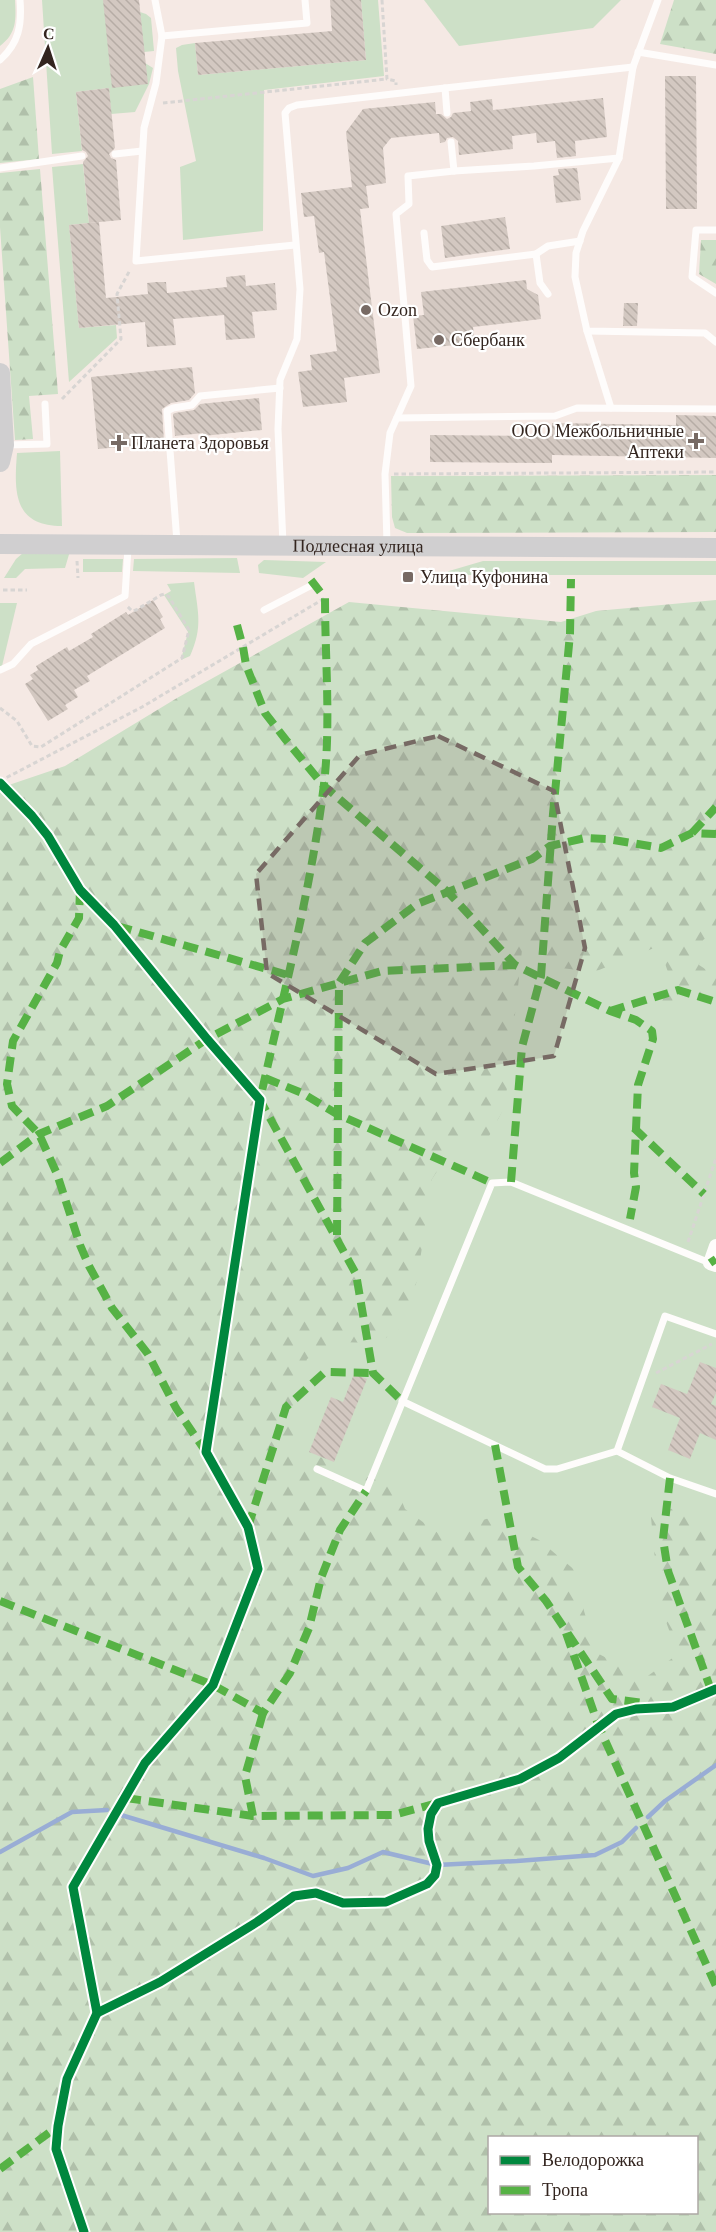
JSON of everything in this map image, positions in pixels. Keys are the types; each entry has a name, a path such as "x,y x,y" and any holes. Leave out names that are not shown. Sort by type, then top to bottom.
{"main road":[{"path":"0,373 2,454"},
{"name":"Подлесная улица","path":"0,543 716,548"}],"street":[{"path":"713,1264 716,1246"}],"lane":[{"path":"0,60 17,38 20,29 20,0"},
{"path":"155,0 162,36 151,105 144,128 136,261 294,245"},
{"path":"162,36 307,22 305,0"},
{"path":"611,408 587,331 574,277 576,253 619,158 633,67 658,0"},
{"path":"638,52 716,65"},
{"path":"284,544 283,485 278,429 280,380 297,339 300,289 294,245 285,113 297,105 633,67"},
{"path":"445,88 447,113"},
{"path":"451,142 454,171"},
{"path":"115,154 142,151"},
{"path":"0,168 82,156"},
{"path":"387,544 385,474 390,433 411,386 396,214 409,204 408,176 619,158"},
{"path":"716,230 696,230 692,277 716,293"},
{"path":"424,233 428,260 432,267 536,254 548,246 580,241"},
{"path":"536,254 540,283 548,294"},
{"path":"587,331 705,333 716,342"},
{"path":"177,544 167,411 192,405 200,396 280,388"},
{"path":"2,454 47,444 45,404"},
{"path":"397,418 555,416 577,408 716,409"},
{"path":"0,670 13,664 31,644 122,598 126,591 129,544"},
{"path":"264,610 314,584"},
{"path":"317,1469 366,1491 492,1183 511,1182 713,1264"},
{"path":"617,1451 664,1316 716,1334"},
{"path":"402,1401 545,1469 557,1469 617,1451 670,1478 716,1494"}],"path":[{"path":"382,0 387,79"},
{"path":"151,105 387,79 396,81 397,94"},
{"path":"62,399 121,339 117,294 136,261"},
{"path":"385,474 716,472"},
{"path":"77,561 78,578"},
{"path":"3,590 27,590"},
{"path":"0,708 17,721 32,746 41,747 182,658 189,630 169,597 165,594 160,595 132,611 128,609 122,598"},
{"path":"2,785 142,707 325,598"},
{"path":"684,1254 716,1158"},
{"path":"643,1374 663,1371 716,1343"}],"highlighted area":[{"path":"438,736 554,791 585,948 554,1056 436,1074 267,973 256,874 360,755"}],"green space":[{"path":"0,0 15,0 15,14 10,36 0,46"},
{"path":"42,0 103,0 145,63 153,68 149,84 135,112 111,114 109,88 76,92 82,151 52,154"},
{"path":"361,0 378,0 384,76 264,90 263,231 183,240 180,167 196,161 178,71 176,48 195,43 198,75 366,60"},
{"path":"424,0 621,0 593,28 459,46"},
{"path":"674,0 716,0 716,54 660,44"},
{"path":"140,12 151,18 154,51 144,52"},
{"path":"33,77 39,159 0,163 0,89"},
{"path":"83,164 89,223 69,225 79,328 116,325 117,338 69,382 52,167"},
{"path":"40,169 58,394 29,396 33,439 15,440 0,227 0,173"},
{"path":"701,240 716,240 716,284 699,274"},
{"path":"60,451 62,526 34,520 25,513 17,493 16,480 17,453"},
{"path":"716,475 716,532 407,533 395,528 392,517 391,476"},
{"path":"70,551 65,568 25,569 16,578 4,578 16,559 23,553"},
{"path":"237,558 240,573 133,571 134,559"},
{"path":"83,559 123,559 122,572 83,572"},
{"path":"264,560 326,562 303,578 259,573 258,565"},
{"path":"483,561 716,561 716,575 443,575"},
{"path":"194,582 198,611 197,637 190,656 181,660 188,632 164,595 171,591 167,584"},
{"path":"716,600 716,931 703,940 699,965 716,976 716,995 691,992 655,1009 669,975 659,946 594,972 553,967 538,943 522,950 505,1106 486,1142 460,1136 432,1179 417,1281 398,1330 378,1343 334,1342 307,1359 292,1412 295,1456 332,1458 336,1486 356,1477 392,1477 405,1509 438,1533 493,1517 539,1540 577,1572 584,1611 597,1653 645,1678 678,1654 659,1603 651,1517 676,1507 704,1519 716,1532 716,2232 0,2232 0,788 65,766 177,698 349,602 561,622 596,611"},
{"path":"0,603 17,603 0,667"},
{"path":"716,663 716,2232 0,2232 0,911"}],"building":[{"path":"103,0 139,0 148,84 112,88"},
{"path":"330,0 361,0 366,60 198,75 195,43 332,31"},
{"path":"665,76 696,76 697,209 666,209"},
{"path":"109,88 115,148 109,154 116,160 121,220 89,223 83,162 88,156 82,150 76,92"},
{"path":"603,98 607,137 575,141 576,156 557,158 555,141 537,143 536,133 512,136 513,149 459,155 458,141 453,137 440,143 439,133 391,138 383,148 386,183 366,186 369,208 360,209 380,373 344,378 347,402 303,407 298,372 312,370 310,355 337,351 324,252 319,253 314,216 304,217 301,193 352,187 346,132 363,109 435,102 436,114 441,114 447,119 453,113 471,111 470,102 492,99 493,110"},
{"path":"577,168 581,200 556,203 553,176 559,175 558,169"},
{"path":"505,217 510,249 445,258 441,226"},
{"path":"99,222 106,298 148,294 147,283 156,282 166,282 167,293 227,287 226,277 245,275 246,286 275,283 277,310 252,312 255,338 226,340 224,315 173,319 176,345 147,347 145,322 79,328 69,225"},
{"path":"526,280 527,289 538,295 541,319 473,327 475,343 417,349 413,316 424,315 421,292"},
{"path":"624,303 638,303 637,326 623,326"},
{"path":"192,367 195,393 189,400 171,403 162,409 164,443 98,449 91,377"},
{"path":"259,398 262,430 203,436 203,433 175,436 173,414 175,413 194,410 200,404"},
{"path":"676,415 716,416 716,458 552,455 552,463 430,462 430,435 552,436 552,423 676,425"},
{"path":"153,600 163,617 160,619 165,628 87,676 90,681 74,690 78,697 65,705 68,709 48,721 25,684 33,679 30,675 38,670 36,666 67,647 69,651 93,637 91,634 126,612 128,615"},
{"path":"700,1362 716,1368 716,1393 711,1404 716,1406 716,1440 700,1433 690,1459 668,1450 680,1418 652,1407 661,1384 687,1394"},
{"path":"354,1374 367,1379 334,1462 309,1452 331,1397 343,1402"}],"waterway":[{"path":"648,1817 665,1801 716,1765"},
{"path":"0,1852 72,1812 107,1810"},
{"path":"121,1815 264,1858 313,1876 348,1868 383,1852 437,1865 595,1855 622,1842 636,1828"}],"marked path":[{"path":"511,1182 522,1047 541,976 570,634 571,579"},
{"path":"311,580 325,598 327,714 324,784 312,864 260,1100 356,1274 373,1373 402,1401"},
{"path":"237,625 246,665 265,713 286,740 323,785 448,892 515,965"},
{"path":"692,833 716,807"},
{"path":"337,1235 339,983 365,943 417,904 532,859 550,846 585,838 608,839 661,848 692,833 716,834"},
{"path":"80,890 79,918 60,951 57,963 13,1041 7,1084 12,1106 39,1134 57,1174 89,1266 112,1308 148,1354 176,1408 206,1452"},
{"path":"117,926 288,975"},
{"path":"0,1163 39,1134 107,1106 207,1039 283,999 382,971 515,965 610,1011 636,1020 652,1031 653,1039 638,1085 634,1173 636,1187 630,1219"},
{"path":"610,1011 678,990 716,1002"},
{"path":"265,1078 302,1093 337,1114 492,1183"},
{"path":"634,1128 704,1194"},
{"path":"710,1263 716,1259"},
{"path":"248,1527 286,1407 325,1372 373,1373"},
{"path":"495,1445 518,1567 546,1601 612,1699 644,1703"},
{"path":"670,1478 663,1539 668,1571 711,1690"},
{"path":"0,1601 213,1685 263,1713 290,1673 309,1628 321,1578 340,1530 366,1491"},
{"path":"566,1633 599,1727 716,1986"},
{"path":"263,1713 245,1776 253,1816 393,1815 438,1803"},
{"path":"126,1798 253,1816"},
{"path":"0,2169 58,2126"}],"cycle path":[{"path":"0,783 48,836 80,890 114,925 260,1100 206,1452 248,1527 258,1569 213,1685 145,1763 73,1887 97,2013 67,2079 56,2149 84,2232"},
{"path":"97,2013 160,1982 257,1922 294,1896 316,1893 343,1903 386,1902 427,1884 435,1875 437,1865 429,1841 428,1829 431,1814 438,1803 520,1779 559,1758 616,1714 636,1709 673,1707 716,1689"}],"place":[{"name":"Ozon","path":"366,310"},
{"name":"Сбербанк","path":"439,340"},
{"name":"ООО Межбольничные Аптеки","path":"696,441"},
{"name":"Планета Здоровья","path":"119,443"},
{"name":"Улица Куфонина","path":"408,577"}]}
